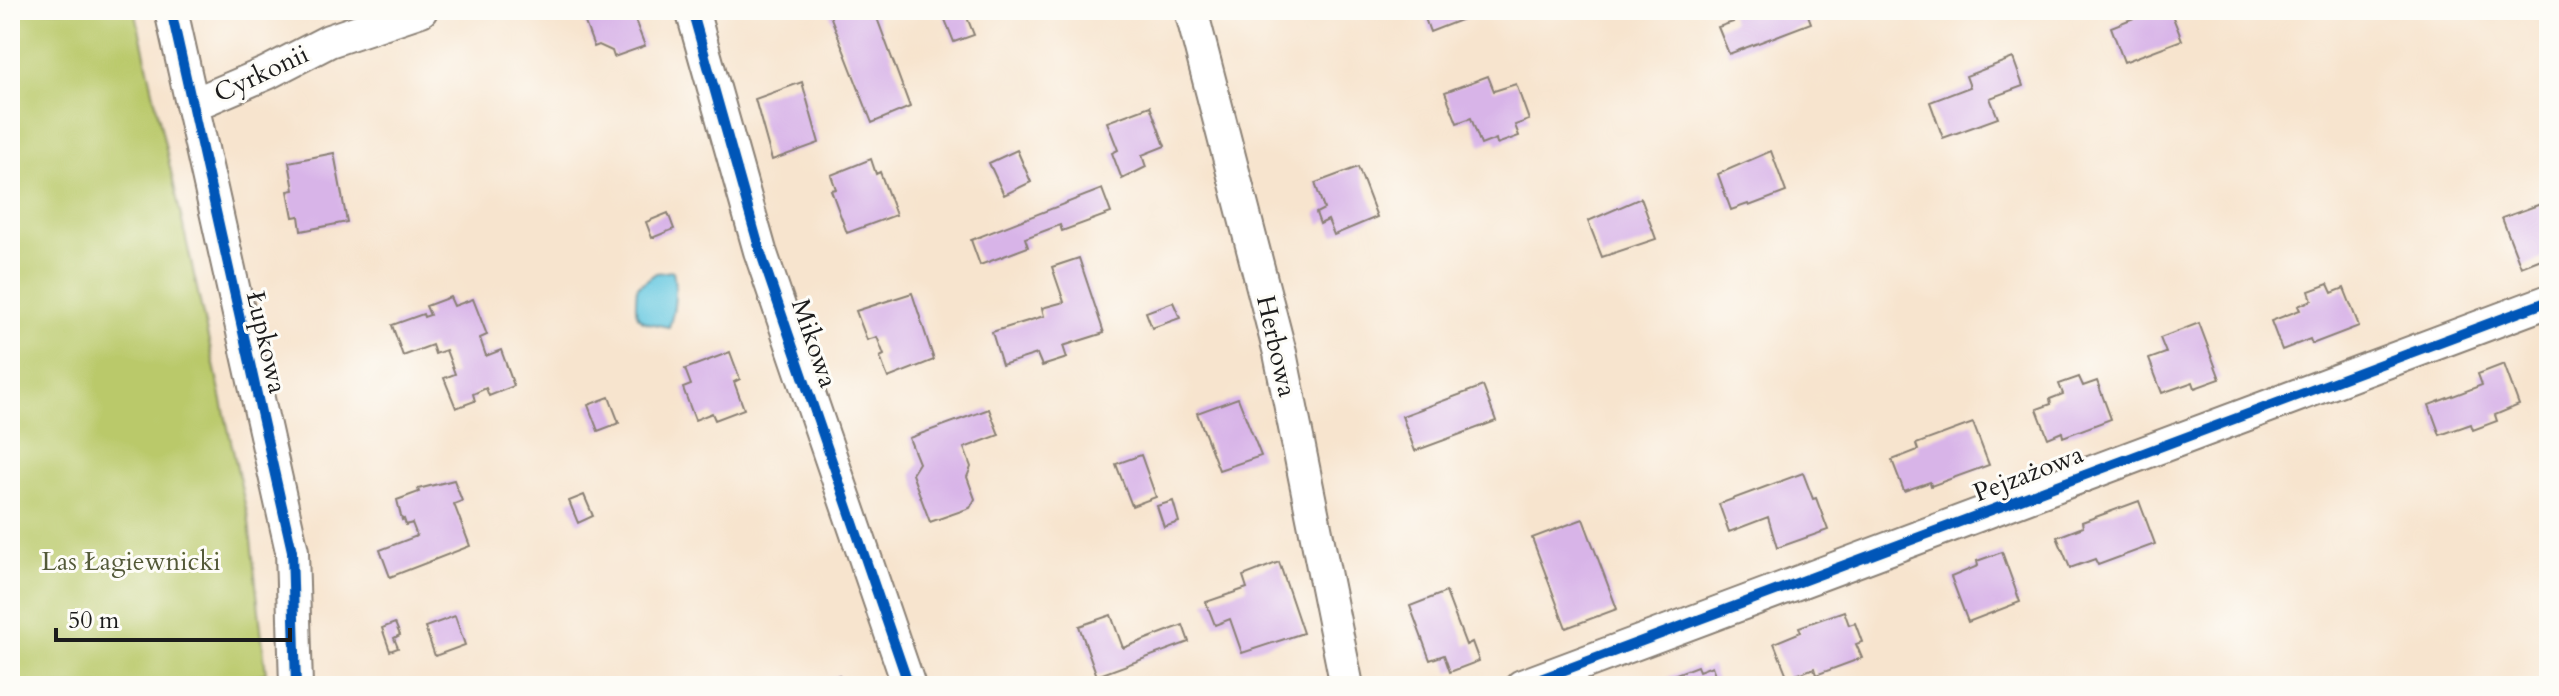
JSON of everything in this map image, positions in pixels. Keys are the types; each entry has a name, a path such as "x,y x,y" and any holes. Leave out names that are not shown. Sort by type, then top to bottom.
{"street":[{"name":"Łupkowa","path":"171,10 292,551 296,686"},
{"name":"Cyrkonii","path":"192,105 267,73 329,41 421,10"},
{"name":"Mikowa","path":"692,10 760,251 909,686"},
{"name":"Herbowa","path":"1191,10 1280,353 1347,686"},
{"name":"Pejzażowa","path":"1522,686 2549,301"}],"green space":[{"name":"Las Łagiewnicki","path":"10,10 135,10 249,522 266,673 213,686 10,686"}],"water":[{"path":"673,271 675,299 669,327 643,321 637,313 637,287 656,273"}],"building":[{"path":"601,10 623,10 633,15 645,46 614,57 612,51 599,45 594,47 583,17"},
{"path":"828,10 874,10 910,107 872,123"},
{"path":"964,10 974,35 954,42 944,17"},
{"path":"1422,10 1469,10 1471,16 1430,32"},
{"path":"1729,10 1806,10 1811,23 1729,54 1718,27 1733,22"},
{"path":"2142,10 2170,10 2182,40 2124,62 2111,27 2144,14"},
{"path":"2013,58 2023,86 1990,98 1998,118 1943,138 1930,102 1970,87 1966,76"},
{"path":"1488,76 1494,91 1516,84 1529,120 1515,125 1519,136 1497,144 1496,139 1481,145 1471,118 1457,123 1445,92"},
{"path":"802,82 819,143 772,160 755,99"},
{"path":"1150,106 1165,146 1142,155 1146,167 1122,179 1112,153 1118,150 1107,122"},
{"path":"1017,150 1031,182 1004,195 989,163"},
{"path":"1771,151 1786,192 1731,210 1718,174"},
{"path":"334,153 347,222 301,231 299,216 293,217 288,191 294,190 289,162"},
{"path":"871,159 876,174 880,172 896,215 847,233 831,190 836,189 831,175"},
{"path":"1358,167 1377,217 1334,235 1328,220 1320,224 1316,213 1324,209 1315,183"},
{"path":"1102,189 1111,213 1062,231 1060,225 1025,238 1028,247 980,265 971,240"},
{"path":"1641,198 1656,239 1602,257 1588,221"},
{"path":"2549,201 2549,256 2521,267 2502,218"},
{"path":"668,213 674,229 652,238 646,222"},
{"path":"1079,258 1104,333 1063,346 1067,358 1042,366 1037,354 1002,365 992,332 1044,316 1042,308 1064,302 1052,267"},
{"path":"2328,284 2332,293 2344,288 2359,326 2312,344 2310,339 2282,350 2271,321 2300,310 2298,306 2312,300 2309,291"},
{"path":"912,293 934,360 888,378 877,337 867,340 856,311"},
{"path":"450,297 454,306 473,299 487,335 480,338 486,356 501,350 514,386 489,396 486,388 473,394 475,401 456,408 444,378 455,374 446,350 435,354 432,345 403,356 392,325 423,314 424,317 430,315 426,306"},
{"path":"1173,302 1180,318 1152,328 1146,312"},
{"path":"2199,323 2220,379 2195,388 2193,382 2162,393 2149,359 2166,353 2160,338"},
{"path":"730,352 740,379 734,382 744,409 715,420 712,413 695,420 683,388 691,385 685,369"},
{"path":"2504,364 2519,405 2495,415 2497,421 2473,430 2471,424 2440,435 2429,405 2482,385 2478,374"},
{"path":"2079,377 2083,386 2097,381 2111,419 2063,437 2062,432 2048,438 2037,409 2051,404 2050,399 2063,394 2059,384"},
{"path":"1483,386 1496,421 1415,451 1402,416"},
{"path":"609,397 619,423 598,431 588,405"},
{"path":"1238,398 1261,456 1219,470 1197,413"},
{"path":"989,409 999,435 964,448 971,467 967,477 975,499 970,508 930,522 912,474 919,463 909,438"},
{"path":"1973,423 1989,465 1931,486 1930,482 1904,491 1892,460 1918,450 1916,444"},
{"path":"1141,455 1156,497 1132,506 1116,464"},
{"path":"1803,473 1828,530 1777,548 1768,517 1729,532 1719,504"},
{"path":"454,480 462,501 454,504 470,546 390,577 380,550 417,536 412,523 406,525 402,520 397,500 419,492 418,489"},
{"path":"584,495 593,516 578,523 569,501"},
{"path":"1173,501 1179,522 1164,527 1157,506"},
{"path":"2139,501 2155,544 2098,565 2095,559 2070,568 2057,537 2083,527 2082,522"},
{"path":"1583,519 1617,609 1566,628 1532,538"},
{"path":"2002,552 2020,602 1968,622 1951,577 1978,566 1977,561"},
{"path":"1279,562 1303,633 1242,653 1230,619 1215,625 1206,602 1247,588 1243,576"},
{"path":"1446,592 1466,645 1472,642 1479,661 1450,672 1444,655 1430,660 1410,606"},
{"path":"1844,611 1849,625 1855,623 1862,642 1856,644 1862,658 1816,675 1814,668 1788,678 1774,643 1801,632 1799,627"},
{"path":"1111,615 1123,648 1183,625 1189,642 1097,676 1079,626"},
{"path":"455,616 465,645 435,656 425,627"},
{"path":"395,623 400,635 394,638 398,648 390,651 382,628"},
{"path":"1697,666 1699,671 1712,666 1718,683 1723,681 1725,686 1659,686 1670,682 1668,677"},
{"path":"839,675 842,686 809,686 810,683"}],"cycle path":[{"path":"171,10 292,551 296,686"},
{"path":"692,10 760,251 909,686"},
{"path":"1522,686 2549,301"}]}
